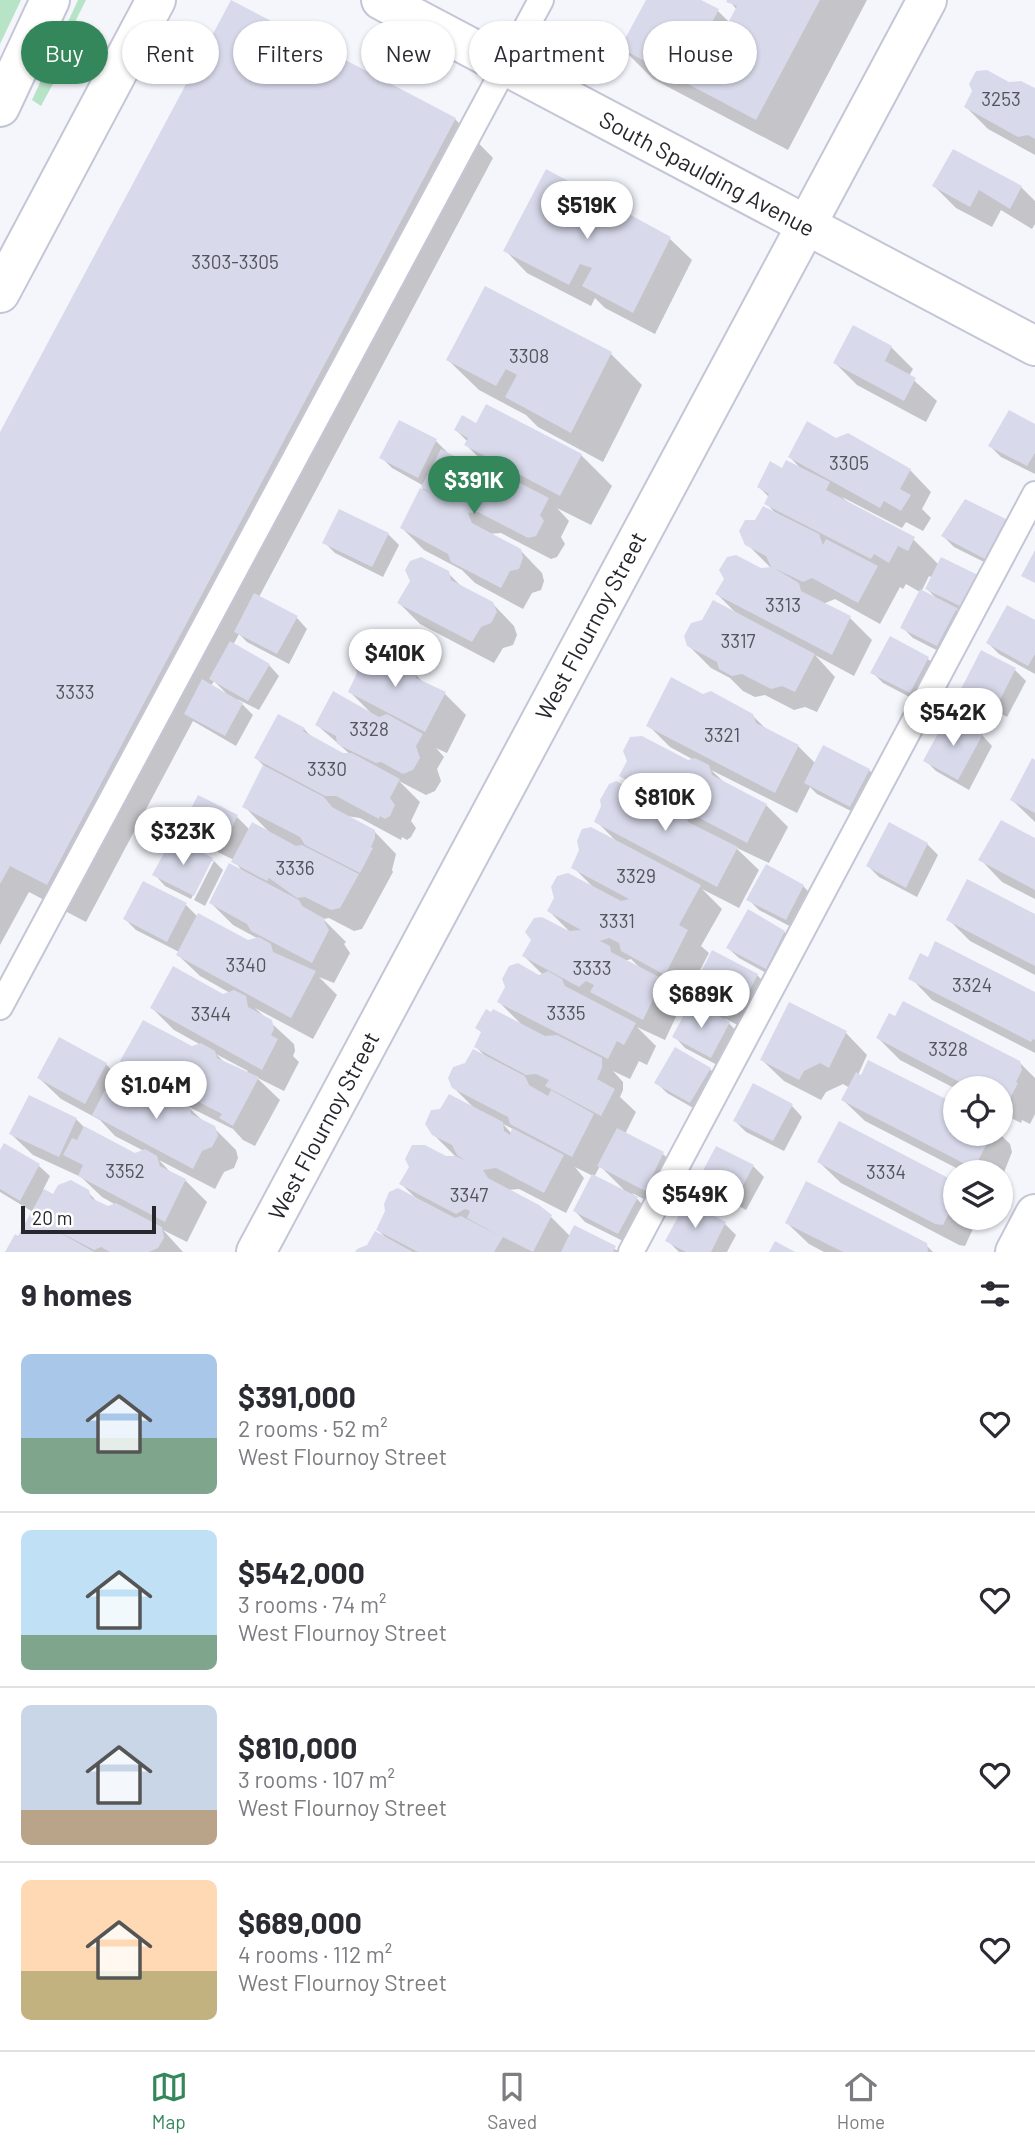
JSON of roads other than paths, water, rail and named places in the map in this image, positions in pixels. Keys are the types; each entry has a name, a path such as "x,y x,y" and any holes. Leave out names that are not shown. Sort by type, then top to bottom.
{"main road":[{"path":"0,107 50,0"},
{"path":"0,293 156,0"},
{"name":"South Spaulding Avenue","path":"381,0 469,46"},
{"name":"West Flournoy Street","path":"256,1252 927,0"},
{"name":"South Spaulding Avenue","path":"540,84 1035,346"},
{"path":"1015,1252 1035,1214"}],"lane":[{"path":"530,21 541,0"},
{"path":"0,1007 496,84"},
{"path":"631,1252 1035,494"}]}
